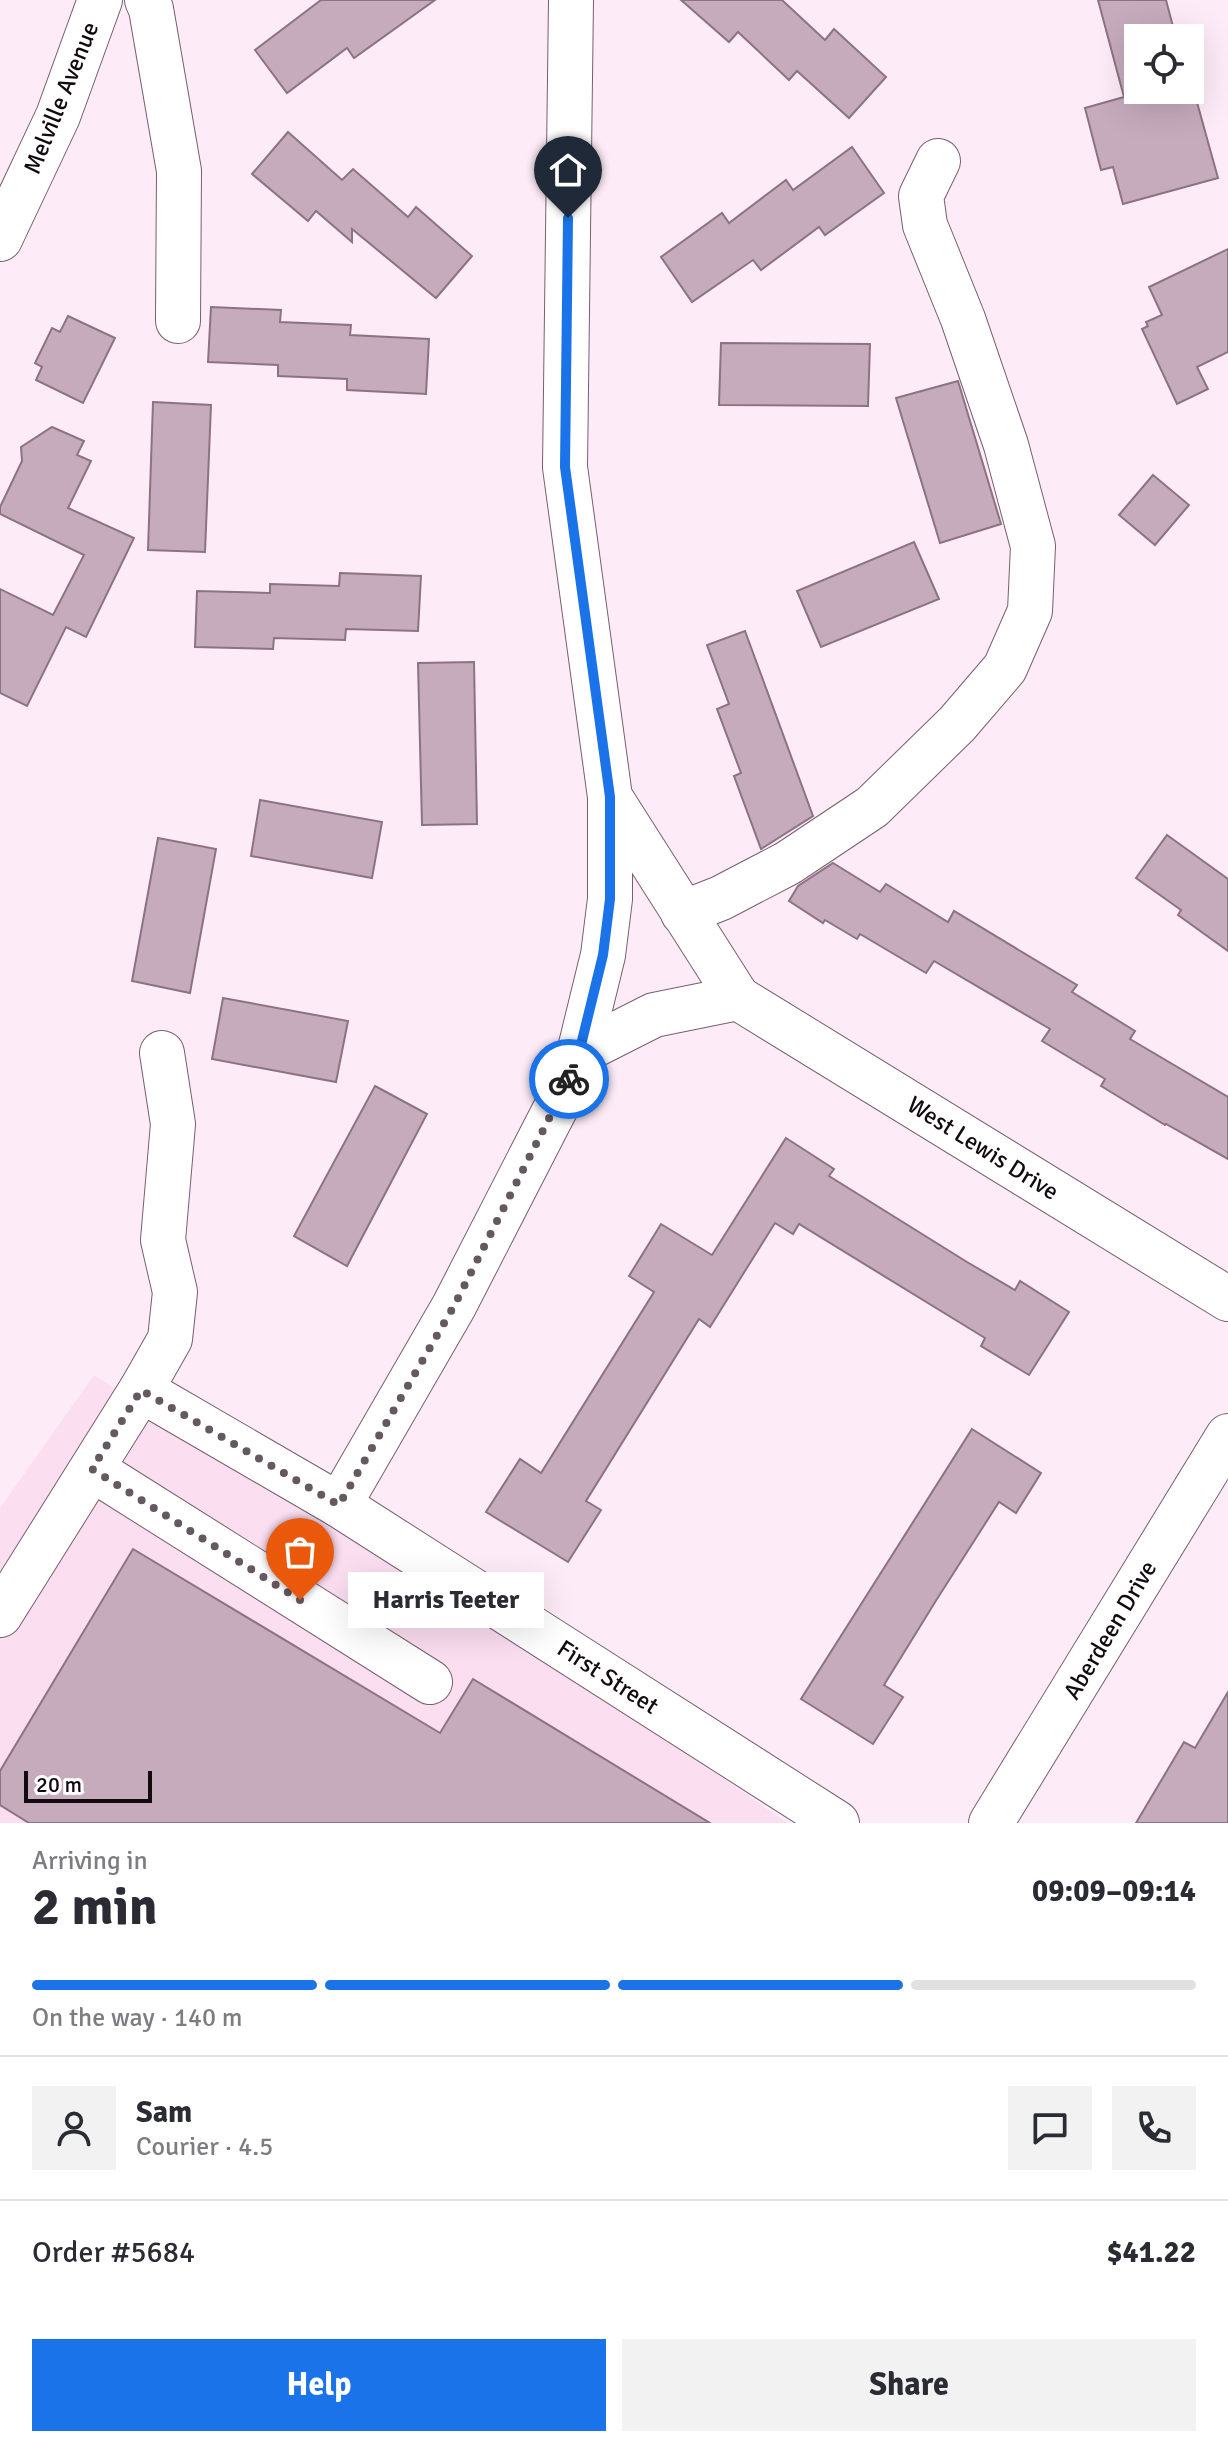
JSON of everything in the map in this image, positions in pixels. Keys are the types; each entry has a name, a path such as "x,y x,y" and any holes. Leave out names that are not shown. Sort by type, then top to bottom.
{"street":[{"name":"Melville Avenue","path":"0,239 58,116 100,0"},
{"path":"147,0 179,171 178,321"},
{"path":"339,1505 454,1306 566,1088 579,1053 603,955 610,899 610,797 565,467 571,0"},
{"path":"683,913 721,898 788,863 872,807 957,724 1005,668 1030,611 1033,546 1006,445 968,333 925,225 921,196 938,161"},
{"name":"West Lewis Drive","path":"610,797 738,998 1228,1299"},
{"path":"579,1053 654,1015 738,998"},
{"path":"0,1615 170,1339 175,1292 163,1240 173,1124 162,1053"},
{"name":"First Street","path":"141,1390 339,1505 837,1823"},
{"name":"Aberdeen Drive","path":"991,1823 1228,1436"},
{"path":"92,1469 430,1682"}],"shaded area":[{"path":"94,1375 666,1738 787,1823 0,1823 0,1508"}],"building":[{"path":"321,0 435,0 354,58 347,48 287,93 255,50"},
{"path":"681,0 782,0 825,40 834,29 886,77 849,118 797,71 789,80 738,32 729,42"},
{"path":"1098,0 1166,0 1172,24 1124,24 1124,97"},
{"path":"1124,97 1124,104 1197,104 1218,178 1123,204 1113,167 1101,170 1085,108"},
{"path":"288,132 342,180 353,169 408,217 416,207 472,256 436,298 352,229 352,242 316,211 308,221 252,174"},
{"path":"852,147 884,193 825,235 819,227 761,270 753,260 692,302 661,257 722,213 729,223 786,180 793,190"},
{"path":"1228,249 1228,352 1197,367 1208,389 1177,404 1142,329 1148,326 1146,322 1162,315 1149,287"},
{"path":"211,307 281,310 280,322 351,325 350,335 429,339 426,394 347,390 347,379 278,376 278,365 208,362"},
{"path":"68,316 115,338 83,403 36,380 42,367 35,363 52,328 60,332"},
{"path":"721,343 870,344 868,406 719,405"},
{"path":"958,381 1001,524 940,543 896,398"},
{"path":"153,402 211,405 205,552 148,550"},
{"path":"52,427 84,441 77,455 91,461 68,508 134,538 86,637 66,627 27,706 0,693 0,589 53,615 84,555 0,514 0,507 22,461 21,447"},
{"path":"1153,475 1189,505 1155,545 1119,515"},
{"path":"914,542 939,599 821,647 797,591"},
{"path":"340,573 421,576 418,631 346,629 345,640 274,638 273,649 195,647 197,591 270,593 270,584 339,586"},
{"path":"745,631 813,816 761,849 734,776 741,773 717,709 729,704 707,645"},
{"path":"474,662 477,824 422,825 418,663"},
{"path":"260,800 382,822 372,878 251,856"},
{"path":"1167,835 1228,879 1228,951 1178,915 1181,910 1136,878"},
{"path":"158,838 216,849 190,993 132,981"},
{"path":"833,863 880,892 886,884 948,922 954,911 1077,985 1072,992 1135,1031 1130,1039 1228,1097 1228,1159 1101,1086 1105,1079 1042,1041 1050,1029 934,961 926,973 860,934 857,939 825,920 823,923 789,901 798,886"},
{"path":"223,998 348,1021 336,1082 212,1059"},
{"path":"375,1086 427,1114 347,1266 294,1236"},
{"path":"786,1138 834,1169 829,1176 967,1262 1015,1290 1020,1281 1069,1312 1029,1375 981,1346 985,1338 799,1224 793,1234 775,1223 710,1327 699,1319 586,1501 601,1510 568,1562 486,1512 520,1459 541,1473 654,1292 629,1276 661,1224 712,1255"},
{"path":"972,1429 1041,1473 1016,1513 999,1502 937,1599 884,1685 903,1697 873,1744 801,1699"},
{"path":"133,1549 440,1733 473,1679 710,1823 29,1823 0,1805 0,1771"},
{"path":"1228,1692 1228,1823 1136,1823 1184,1742 1195,1748"}],"way so far":[{"path":"300,1600 92,1469 141,1390 339,1505 454,1306 569,1079"}],"place":[{"name":"Harris Teeter","path":"300,1600"}],"route":[{"path":"568,218 565,467 610,797 610,899 603,955 579,1053 569,1079"}]}
